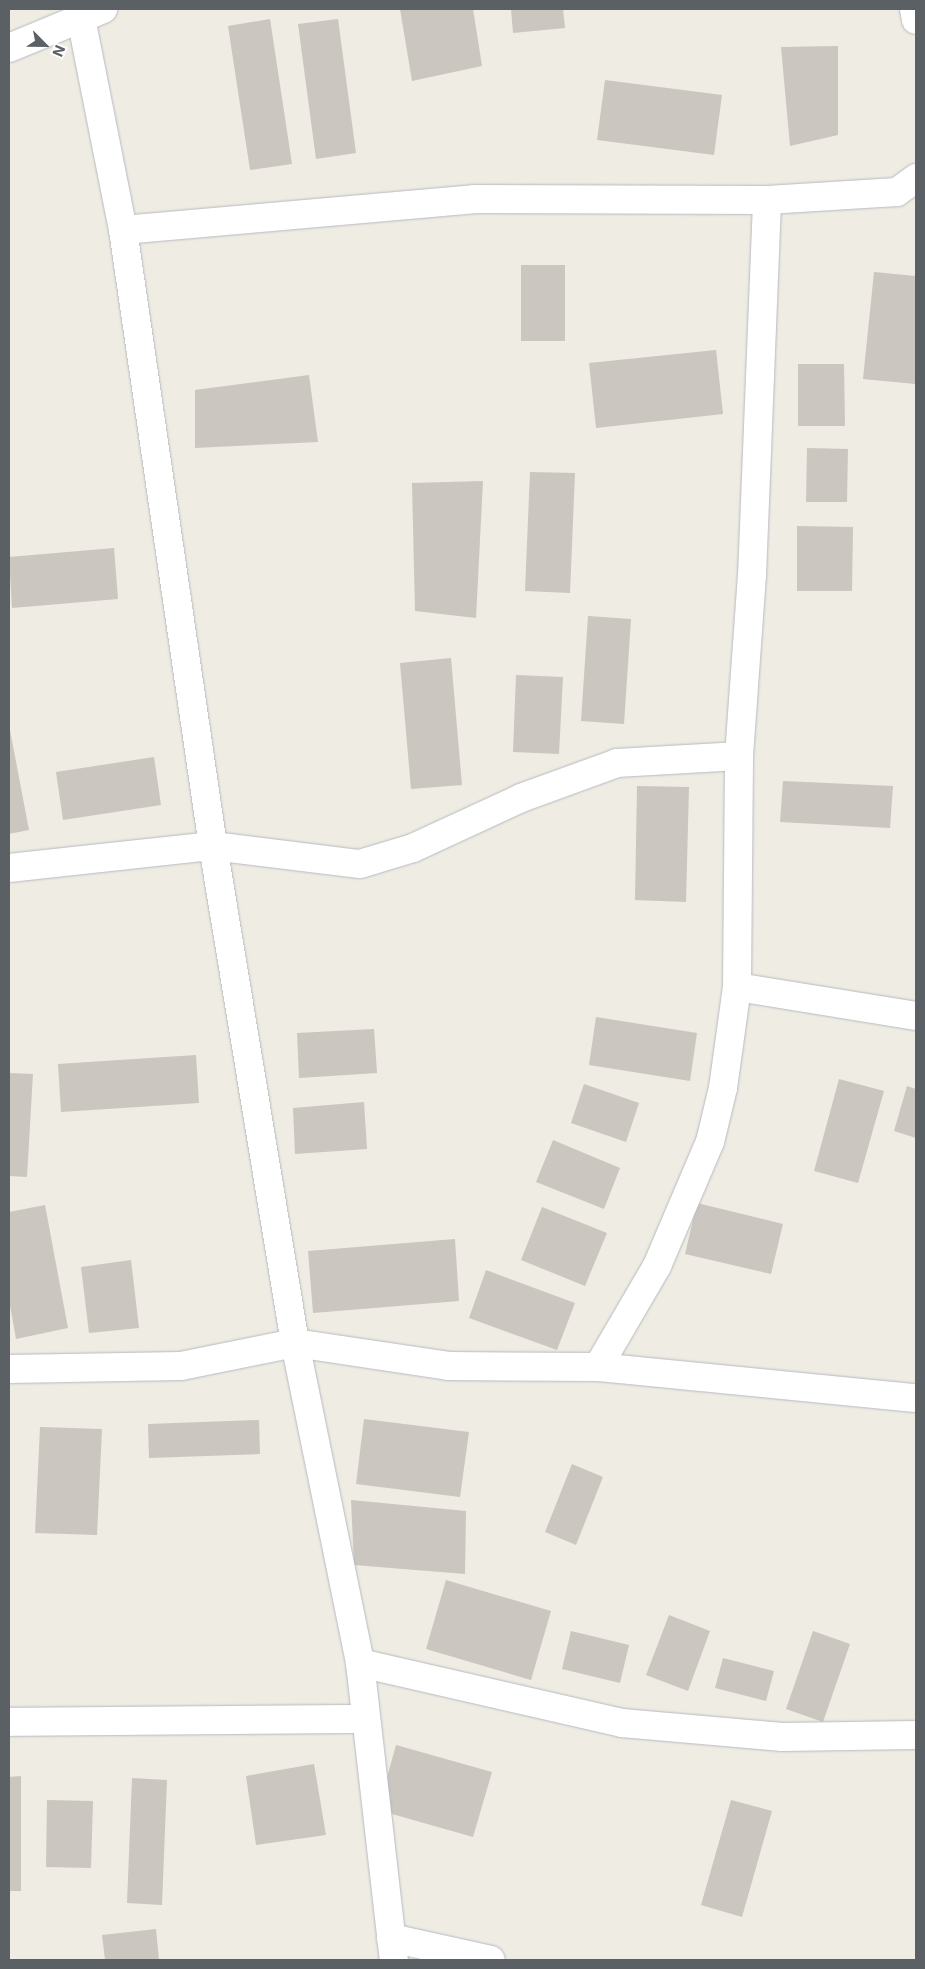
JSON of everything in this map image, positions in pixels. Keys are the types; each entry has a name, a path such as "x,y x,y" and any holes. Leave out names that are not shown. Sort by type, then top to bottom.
{"street":[{"path":"914,9 916,20"},
{"path":"9,48 92,13 213,846 295,1343 360,1663 363,1719 392,1949 491,1960"},
{"path":"123,230 474,199 767,200 897,192 916,178"},
{"path":"598,1366 656,1266 710,1142 737,987 739,756 752,576 767,200"},
{"path":"9,868 213,846 360,864 413,848 521,798 617,763 739,756"},
{"path":"737,987 916,1016"},
{"path":"9,1369 181,1366 295,1343 448,1366 598,1366 916,1398"},
{"path":"360,1663 622,1724 782,1737 916,1735"},
{"path":"9,1722 363,1719"}],"building":[{"path":"400,9 473,9 482,66 412,81"},
{"path":"511,9 563,9 565,28 513,33"},
{"path":"270,19 292,164 250,170 228,26"},
{"path":"338,19 356,153 316,159 298,24"},
{"path":"838,46 838,135 790,146 781,47"},
{"path":"605,80 722,95 714,155 597,140"},
{"path":"521,265 565,265 565,341 521,341"},
{"path":"874,272 916,276 915,384 863,379"},
{"path":"716,350 723,414 596,428 589,363"},
{"path":"798,364 844,364 845,426 798,426"},
{"path":"309,375 318,442 195,448 195,390"},
{"path":"807,448 848,449 847,502 806,502"},
{"path":"530,472 575,473 570,593 525,591"},
{"path":"483,481 476,618 415,611 412,483"},
{"path":"797,526 853,527 852,591 797,591"},
{"path":"114,548 118,599 12,608 9,557"},
{"path":"588,616 631,619 624,724 581,721"},
{"path":"451,658 462,785 411,789 400,663"},
{"path":"516,675 563,677 559,754 513,752"},
{"path":"9,725 29,830 9,834"},
{"path":"154,757 161,805 63,820 56,772"},
{"path":"783,781 893,786 890,828 780,822"},
{"path":"637,786 689,787 686,902 635,900"},
{"path":"596,1017 697,1033 690,1081 589,1065"},
{"path":"374,1029 377,1073 299,1078 297,1033"},
{"path":"196,1055 199,1103 61,1112 58,1064"},
{"path":"9,1073 33,1074 27,1177 9,1176"},
{"path":"839,1079 884,1091 858,1183 814,1171"},
{"path":"584,1084 639,1103 626,1142 571,1123"},
{"path":"907,1086 916,1089 916,1138 894,1131"},
{"path":"364,1102 367,1149 295,1154 293,1108"},
{"path":"553,1140 620,1168 604,1209 536,1182"},
{"path":"697,1203 783,1224 771,1274 685,1254"},
{"path":"45,1205 68,1328 16,1339 9,1300 9,1212"},
{"path":"542,1207 607,1233 585,1286 521,1260"},
{"path":"455,1239 459,1301 313,1313 308,1251"},
{"path":"131,1260 139,1328 89,1333 81,1267"},
{"path":"486,1270 575,1303 557,1350 469,1318"},
{"path":"364,1419 469,1432 460,1497 356,1484"},
{"path":"259,1420 260,1454 149,1458 148,1424"},
{"path":"40,1427 102,1429 97,1535 35,1533"},
{"path":"572,1464 603,1477 576,1545 545,1532"},
{"path":"351,1500 466,1511 465,1574 354,1565"},
{"path":"446,1580 551,1611 531,1680 426,1649"},
{"path":"669,1615 710,1631 688,1691 646,1675"},
{"path":"571,1631 629,1645 620,1683 562,1669"},
{"path":"813,1631 850,1644 823,1722 786,1709"},
{"path":"723,1658 774,1671 766,1701 715,1688"},
{"path":"396,1745 492,1772 473,1837 378,1810"},
{"path":"314,1764 326,1835 256,1845 246,1776"},
{"path":"21,1776 21,1891 9,1891 9,1777"},
{"path":"132,1778 167,1780 162,1905 127,1903"},
{"path":"47,1800 93,1801 91,1868 46,1867"},
{"path":"731,1800 772,1811 742,1917 701,1905"},
{"path":"156,1929 159,1960 105,1960 102,1935"}]}
